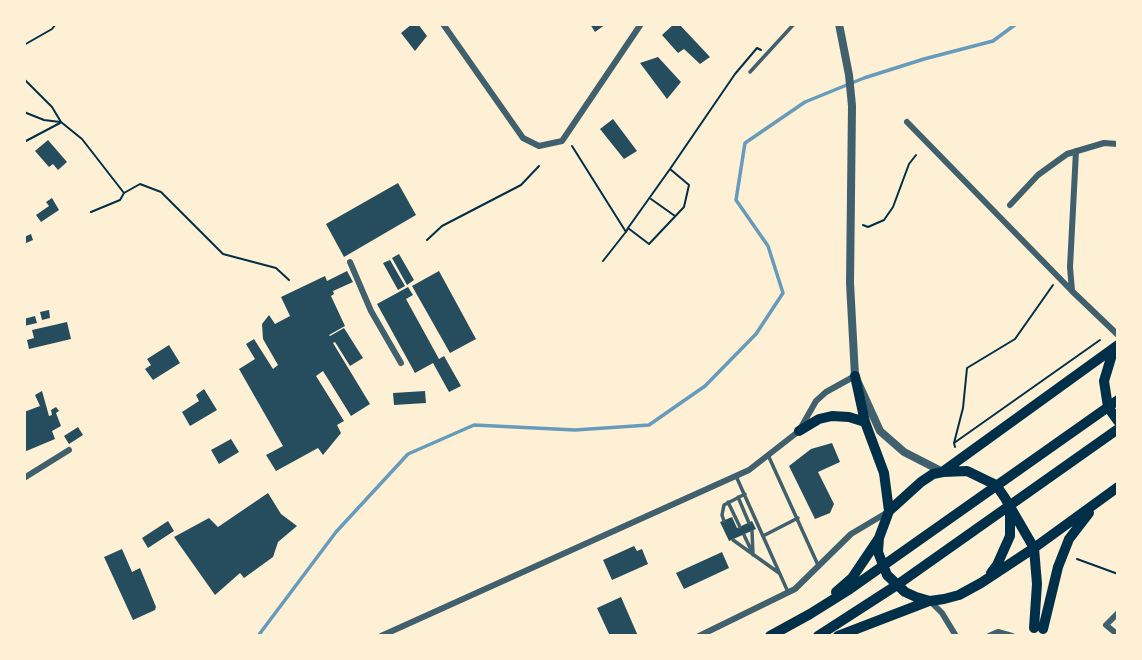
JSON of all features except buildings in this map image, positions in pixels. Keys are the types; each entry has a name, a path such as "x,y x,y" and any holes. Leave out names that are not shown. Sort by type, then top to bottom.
{"main road":[{"path":"1116,346 1104,381 1108,407 1118,421"},
{"path":"943,472 1116,346"},
{"path":"855,376 865,422 884,473 889,511"},
{"path":"770,635 810,614 883,566 1118,400"},
{"path":"799,431 819,419 832,416 849,416 865,422"},
{"path":"818,635 897,585 1118,429"},
{"path":"810,614 852,578 879,538 889,511 914,487 933,474 967,471 996,485 1034,548 1038,632"},
{"path":"838,635 930,601 959,595 1034,548 1118,487"},
{"path":"1038,632 1069,538 1106,495"},
{"path":"981,583 997,565 1010,536 1010,505"},
{"path":"879,538 878,552 883,566 897,585 916,597 930,601"}],"street":[{"path":"443,24 523,138 539,146 562,141 641,24"},
{"path":"839,24 846,54 852,106 850,295 855,376 880,431 904,452 943,472"},
{"path":"908,122 1118,335"},
{"path":"1010,205 1038,175 1067,154 1104,143 1118,144"},
{"path":"1072,291 1070,267 1076,151"},
{"path":"351,262 371,311 401,363"},
{"path":"381,635 748,470 799,431 816,401 837,384 855,376"},
{"path":"24,478 69,450"},
{"path":"699,635 788,592 819,567 851,534 889,511"},
{"path":"930,601 942,613 956,635"},
{"path":"1118,613 1106,625 1118,635"},
{"path":"989,635 998,632 1012,635"}],"lane":[{"path":"750,72 794,24"},
{"path":"768,455 819,567"},
{"path":"736,476 788,592"},
{"path":"724,521 722,509 728,502 744,494"},
{"path":"737,497 749,523"},
{"path":"728,502 740,527"},
{"path":"763,536 798,518"},
{"path":"752,531 753,555"},
{"path":"744,535 753,555"},
{"path":"733,540 779,573"}],"path":[{"path":"24,44 52,29 56,24"},
{"path":"603,261 650,198 734,74 757,48 768,54"},
{"path":"24,79 52,107 61,122 82,139 124,193"},
{"path":"24,112 44,120 61,122"},
{"path":"24,142 61,122"},
{"path":"571,145 626,232"},
{"path":"851,223 868,227 884,220 893,208 909,164 916,155"},
{"path":"427,240 442,226 521,186 539,166"},
{"path":"628,228 649,244 684,207 689,185 670,169"},
{"path":"91,212 120,200 124,193 140,184 161,192 223,254 276,268 289,280"},
{"path":"650,198 676,216"},
{"path":"955,447 967,368 1014,339 1054,285"},
{"path":"954,443 1100,340"},
{"path":"1077,559 1118,574"}],"waterway":[{"path":"258,636 336,532 408,454 474,425 575,430 649,425 705,386 756,334 783,293 768,246 736,200 745,143 805,102 864,78 993,41 1016,24"}]}
